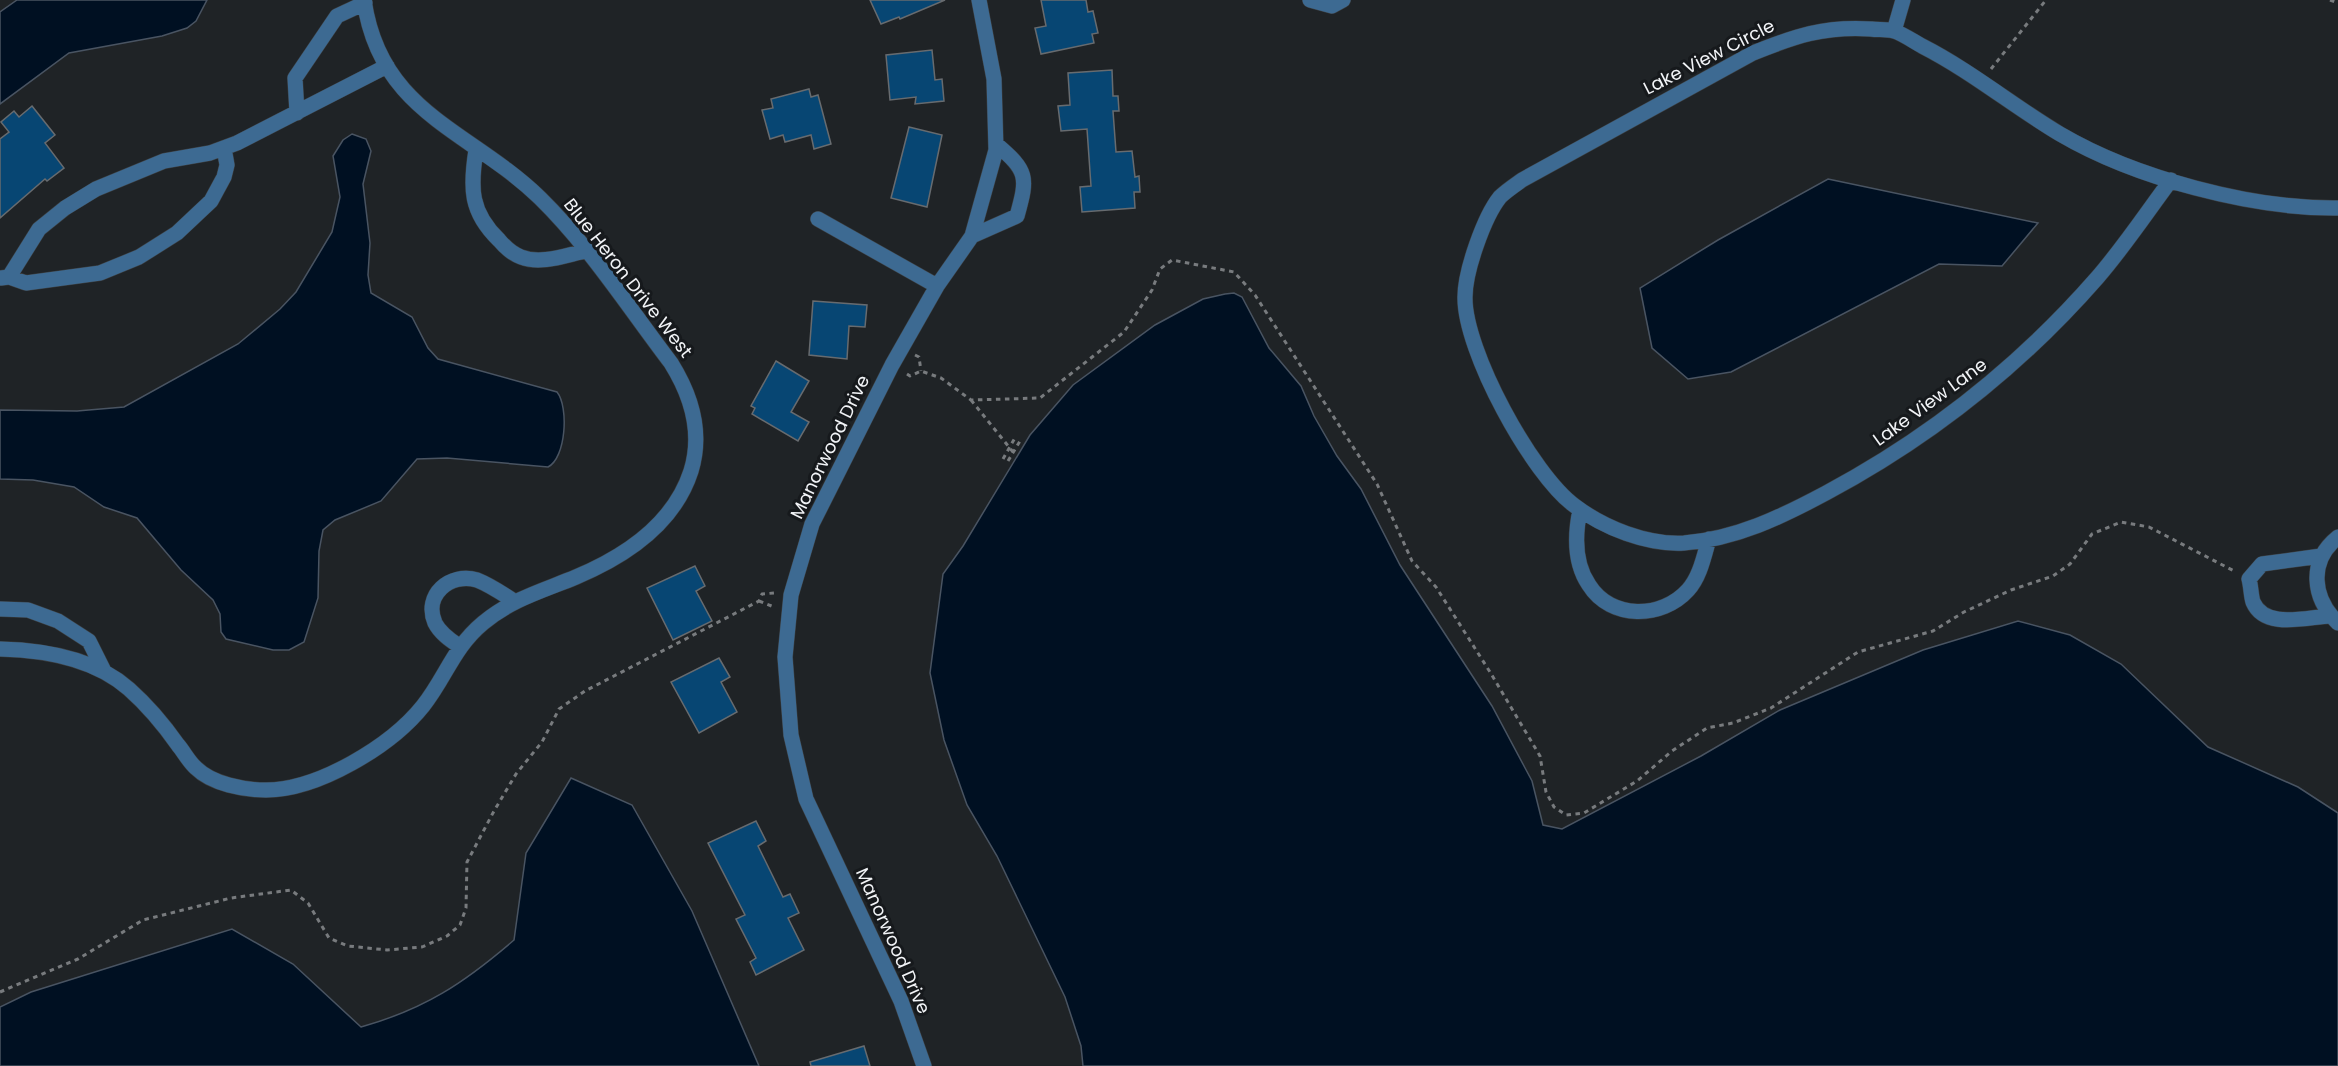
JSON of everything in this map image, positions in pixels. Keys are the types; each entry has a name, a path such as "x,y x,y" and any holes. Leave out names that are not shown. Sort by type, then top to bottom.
{"street":[{"name":"Manorwood Drive","path":"924,1066 901,1001 806,799 791,735 785,657 791,595 812,524 892,365 936,286 972,236 996,144 994,79 979,0"},
{"path":"1310,0 1332,6 1343,0"},
{"path":"1894,31 1903,0"},
{"path":"297,112 295,78 337,16 364,2"},
{"name":"Blue Heron Drive West","path":"0,649 37,650 104,671 129,689 157,719 196,769 231,785 268,790 315,780 379,745 422,707 459,646 481,624 514,601 578,576 648,536 675,507 693,464 695,424 684,384 671,363 586,251 540,198 417,104 387,66 375,41 364,2"},
{"name":"Lake View Circle","path":"1641,537 1602,525 1580,510 1549,482 1497,397 1471,339 1465,297 1470,268 1482,233 1500,197 1522,180 1753,53 1792,37 1823,29 1894,31 1982,81 2060,134 2107,157 2224,196 2309,208 2338,208"},
{"path":"224,148 227,165 224,177 211,201 177,233 139,257 100,273 26,283 5,277 39,229 88,194 127,174 164,161 224,148 387,66"},
{"path":"972,236 1017,216 1026,185 1017,162 996,144"},
{"path":"476,150 472,176 474,202 480,220 504,246 521,258 546,260 586,251"},
{"name":"Lake View Lane","path":"1641,537 1682,543 1732,536 1782,516 1894,455 1978,395 2042,337 2098,277 2171,180"},
{"path":"818,219 936,286"},
{"path":"1580,510 1574,536 1589,586 1614,608 1642,613 1670,604 1689,589 1701,567 1709,539"},
{"path":"2334,619 2323,604 2316,582 2321,556 2329,544 2338,537"},
{"path":"2321,556 2262,564 2249,579 2253,602 2262,615 2277,620 2334,619"},
{"path":"459,646 443,634 434,621 434,606 438,592 445,583 455,579 476,580 514,601"},
{"name":"Blue Heron Drive West","path":"0,609 28,610 58,621 89,640 104,671"}],"path":[{"path":"1982,81 2046,0"},
{"path":"2330,0 2338,3"},
{"path":"971,400 1040,398 1124,332 1152,290 1160,269 1172,260 1221,268"},
{"path":"892,365 910,376 921,371 941,378 971,400 1013,452"},
{"path":"1003,459 1016,436"},
{"path":"1008,461 1020,441"},
{"path":"0,992 78,959 142,920 231,898 281,891 291,890 308,903 329,938 348,946 387,950 422,947 447,936 460,924 466,908 467,862 516,774 542,742 559,709 585,691 759,601 762,594 791,595"}],"water":[{"path":"17,0 207,0 196,21 187,28 162,36 69,53 0,104 0,12"},
{"path":"352,134 366,139 371,151 363,184 370,243 368,275 371,293 412,317 428,348 438,359 557,392 563,409 564,432 559,454 548,467 447,458 417,459 381,501 335,520 323,530 319,551 318,598 304,642 289,650 273,650 226,639 221,632 220,614 213,600 181,570 137,518 104,507 74,487 33,480 0,479 0,410 77,411 124,407 238,344 280,309 296,292 332,232 340,197 333,156 343,140"},
{"path":"1828,179 2038,223 2002,266 1939,264 1731,372 1688,379 1652,348 1640,288 1718,240"},
{"path":"1234,293 1242,297 1269,348 1301,386 1314,416 1337,456 1361,489 1400,565 1492,706 1532,781 1543,825 1562,829 1701,756 1780,710 1923,650 2018,621 2070,635 2121,664 2208,747 2298,787 2338,813 2338,1066 1083,1066 1081,1046 1065,997 997,856 967,805 944,740 930,673 943,574 963,546 1030,435 1073,385 1155,325 1203,299"},
{"path":"571,778 632,805 692,911 759,1066 0,1066 0,1007 31,992 232,929 293,964 361,1027 424,1003 460,982 514,940 526,853"}],"building":[{"path":"870,0 945,0 900,19 899,17 881,24"},
{"path":"1041,0 1086,0 1088,12 1093,11 1098,33 1092,34 1094,43 1041,54 1035,28 1046,26"},
{"path":"932,50 935,80 942,79 944,101 915,104 916,97 890,100 886,55"},
{"path":"1112,70 1113,96 1118,96 1119,111 1113,111 1116,152 1132,151 1135,177 1139,176 1140,192 1134,192 1135,208 1082,212 1080,187 1091,186 1087,129 1061,131 1058,106 1070,105 1068,73"},
{"path":"809,89 811,97 818,95 831,144 814,149 811,135 785,142 783,135 770,139 762,110 773,108 771,99"},
{"path":"32,106 55,135 45,143 64,168 47,181 45,179 0,218 0,139 9,132 1,122 14,111 19,117"},
{"path":"909,127 942,135 927,207 891,198"},
{"path":"813,301 867,305 865,327 849,326 847,359 809,355"},
{"path":"776,361 809,381 791,412 809,422 798,441 752,414 755,408 751,406"},
{"path":"695,566 705,586 696,591 712,621 673,640 647,588"},
{"path":"719,658 730,677 721,682 737,712 699,733 671,682"},
{"path":"756,821 766,841 758,846 783,897 790,894 799,913 788,918 804,950 756,975 750,962 756,958 736,919 745,915 708,843"},
{"path":"864,1046 870,1066 811,1066 810,1062"}]}
